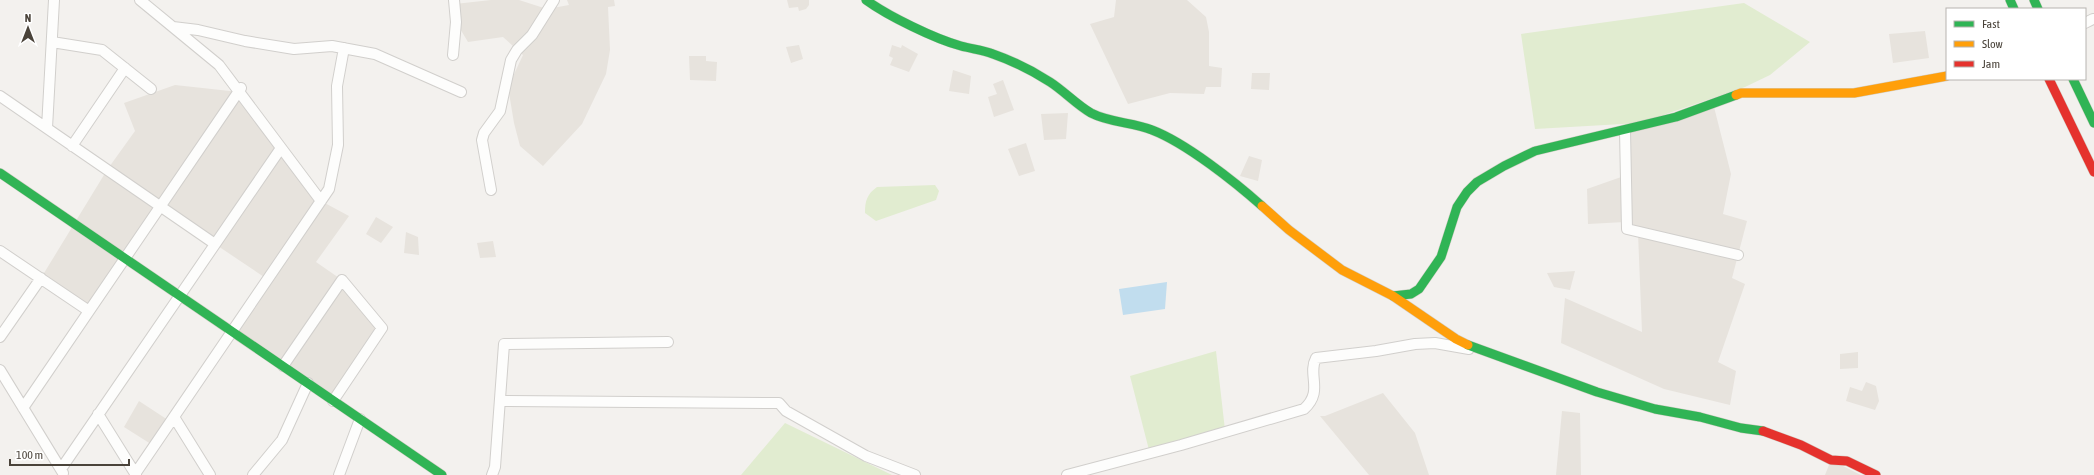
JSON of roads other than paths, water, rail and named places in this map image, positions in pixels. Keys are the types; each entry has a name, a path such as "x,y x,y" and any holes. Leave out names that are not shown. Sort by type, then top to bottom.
{"main road":[{"path":"866,0 880,10 940,38 960,46 992,53 1017,64 1050,82 1092,113 1103,118 1142,126 1155,131 1188,150 1246,192 1289,230 1342,270 1393,296 1456,339 1481,351 1597,392 1641,405 1741,428 1766,431 1802,445 1831,460 1847,461 1876,475"},
{"path":"1393,296 1411,294 1419,288 1441,257 1457,207 1467,192 1477,182 1504,166 1536,152 1625,131 1676,117 1740,92 1795,94 1854,93 1946,76"},
{"path":"2048,80 2094,172"},
{"path":"2072,80 2094,123"},
{"path":"0,173 442,475"}],"street":[{"path":"47,128 54,0"},
{"path":"140,0 219,65 240,90 321,201"},
{"path":"453,55 456,22 454,0"},
{"path":"491,190 482,140 484,133 500,110 511,60 517,50 536,30 554,0"},
{"path":"173,28 198,30 245,41 294,49 332,46 374,54 461,92"},
{"path":"52,42 102,50 151,89"},
{"path":"98,414 136,474 329,189 338,145 337,86 344,48"},
{"path":"72,146 125,68"},
{"path":"23,408 240,90"},
{"path":"0,96 215,244"},
{"path":"1625,131 1626,229 1738,255"},
{"path":"0,370 63,472 98,414 281,148"},
{"path":"0,251 89,311"},
{"path":"0,337 40,278"},
{"path":"283,366 342,280 382,328 333,401"},
{"path":"492,475 496,467 504,344 668,342"},
{"path":"1067,475 1181,445 1304,409 1312,400 1314,392 1316,358 1415,344 1436,343 1481,351"},
{"path":"253,475 282,440 308,383"},
{"path":"500,401 779,403 786,411 866,456 915,475"},
{"path":"174,417 210,475"},
{"path":"339,475 360,419"}],"water":[{"path":"1167,282 1165,309 1123,315 1119,289"}]}
